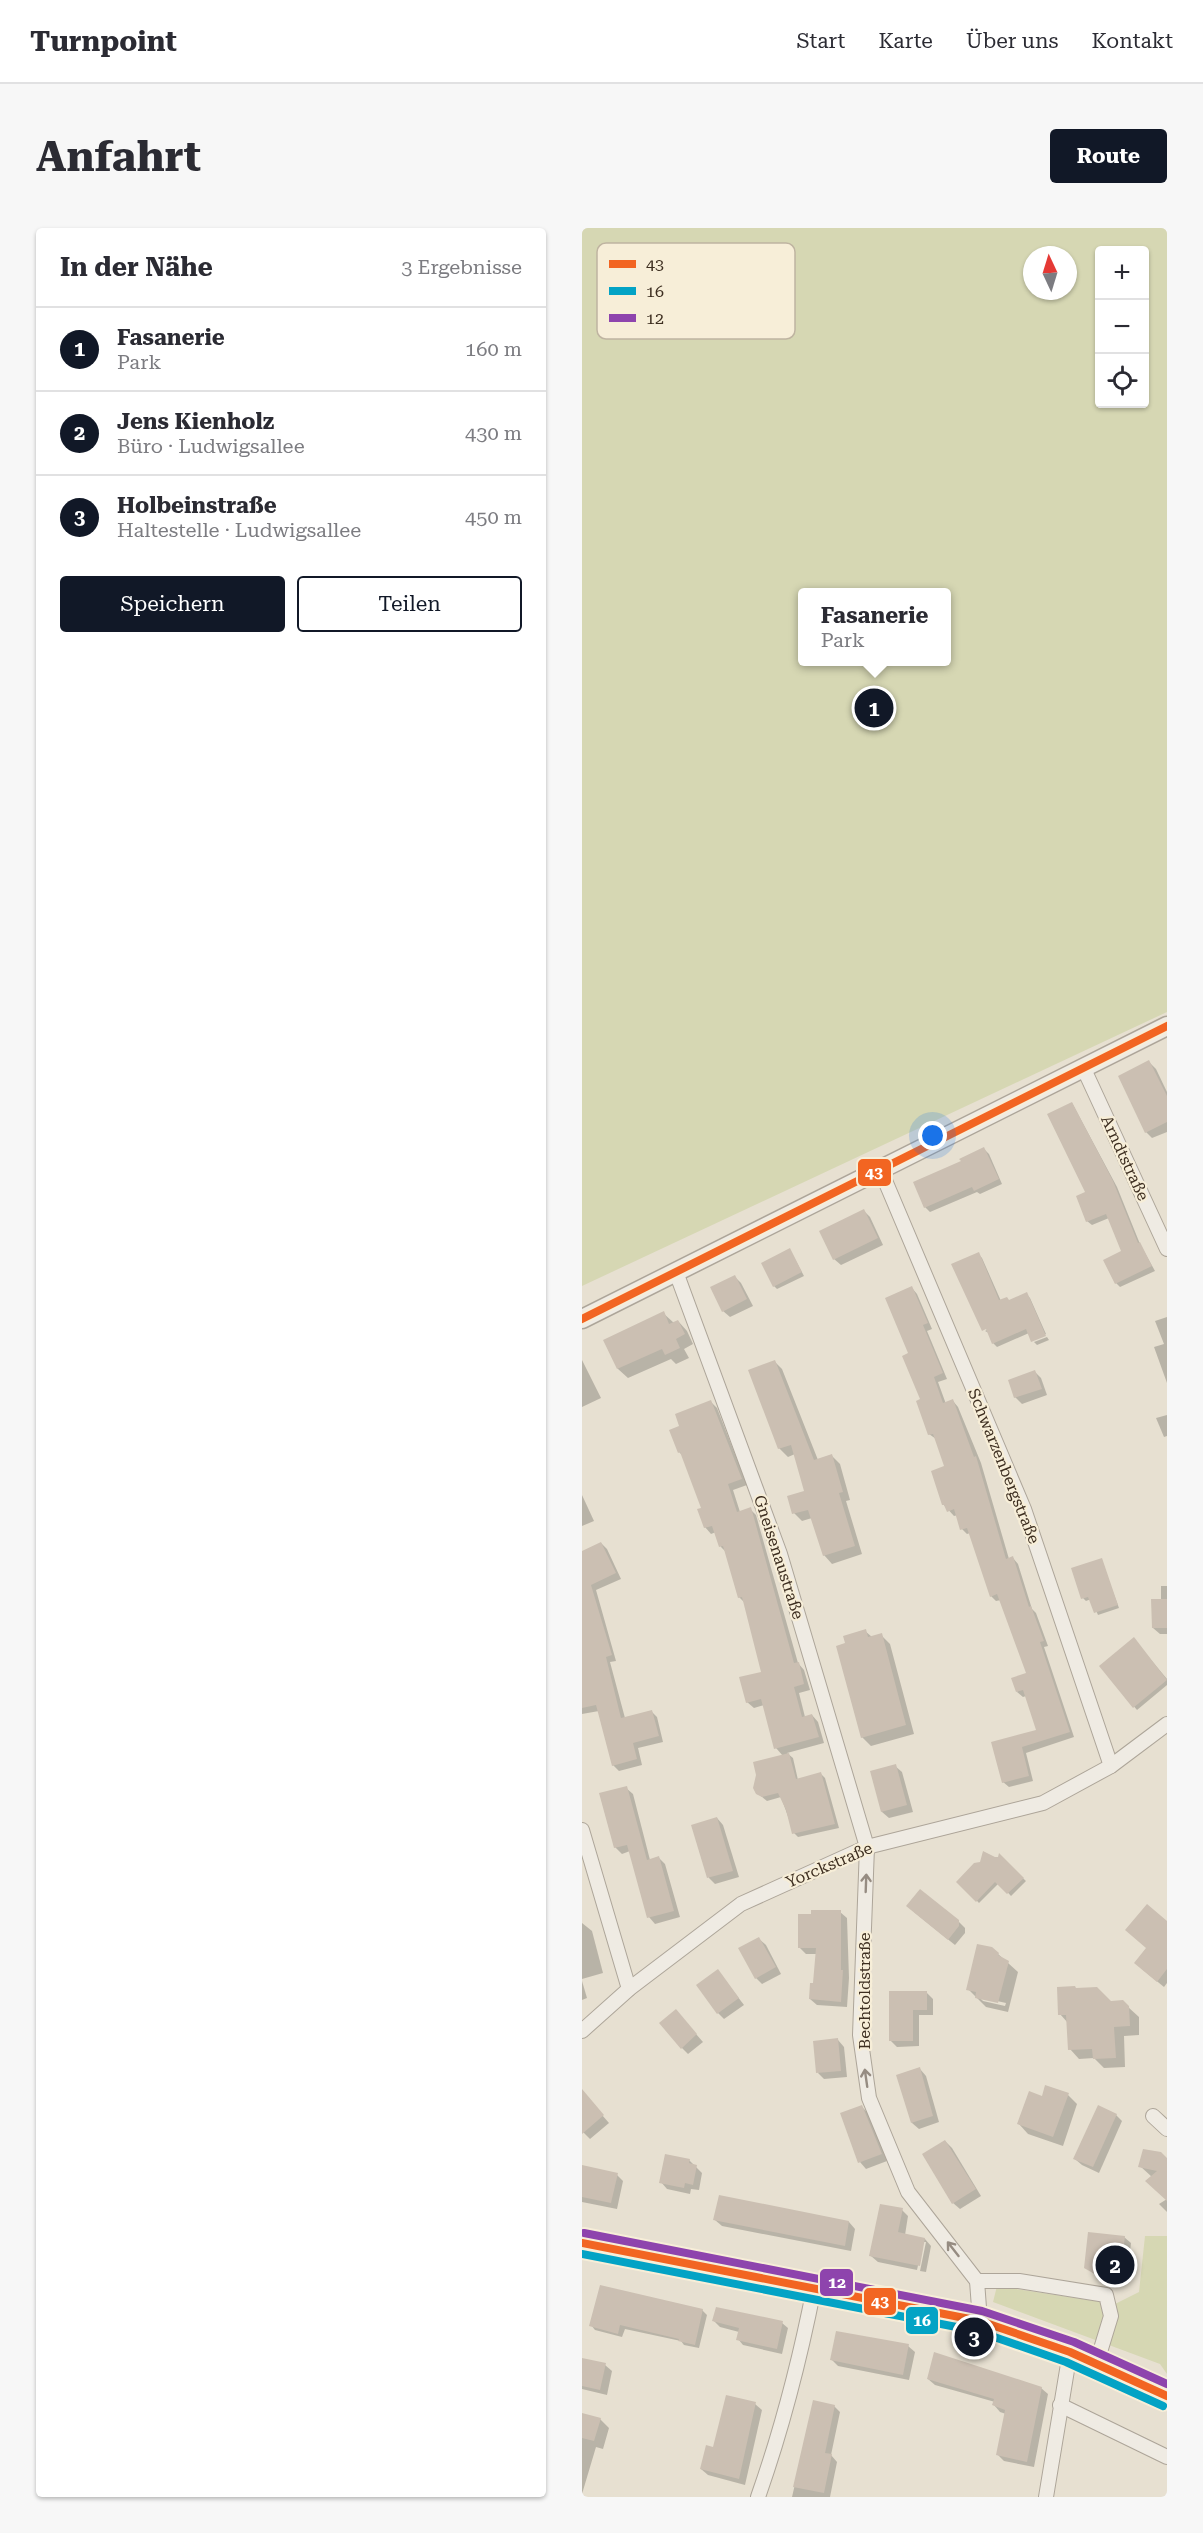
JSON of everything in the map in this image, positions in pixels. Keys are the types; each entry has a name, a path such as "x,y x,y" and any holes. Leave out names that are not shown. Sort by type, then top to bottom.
{"street":[{"path":"582,1319 1167,1026"},
{"name":"Arndtstraße","path":"1083,1067 1167,1249"},
{"name":"Schwarzenbergstraße","path":"881,1171 1024,1509 1111,1767"},
{"name":"Gneisenaustraße","path":"676,1272 780,1554 867,1846"},
{"name":"Yorckstraße","path":"582,2031 629,1989 741,1904 867,1846 1043,1803 1111,1767 1167,1724"},
{"path":"582,1830 629,1989"},
{"name":"Bechtoldstraße","path":"867,1846 860,2035 869,2098 908,2192 977,2281"},
{"path":"1153,2116 1167,2129"},
{"path":"583,2246 980,2320 1070,2352 1167,2396"},
{"path":"980,2320 977,2281 1019,2281 1106,2295 1111,2316 1100,2352 1100,2366"},
{"path":"758,2497 774,2451 806,2331 814,2288"},
{"path":"1046,2497 1070,2352"},
{"path":"1060,2405 1167,2457"}],"green space":[{"path":"582,228 1167,228 1167,1012 582,1286"},
{"path":"1145,2236 1167,2236 1167,2374 1160,2364 993,2302 997,2286 1115,2304 1139,2292"}],"building":[{"path":"1149,1060 1167,1096 1167,1122 1145,1133 1118,1076"},
{"path":"1072,1102 1113,1181 1138,1243 1140,1242 1152,1266 1115,1284 1103,1260 1121,1251 1106,1214 1086,1222 1076,1196 1085,1192 1047,1114"},
{"path":"984,1147 999,1179 974,1191 972,1187 924,1208 913,1182 961,1161 959,1159"},
{"path":"864,1209 878,1238 833,1260 819,1231"},
{"path":"790,1248 802,1272 773,1287 761,1263"},
{"path":"979,1252 999,1300 1007,1297 1009,1300 1027,1292 1046,1336 1031,1342 1026,1329 992,1344 986,1329 982,1331 951,1264"},
{"path":"735,1275 747,1299 722,1312 710,1287"},
{"path":"912,1286 928,1323 923,1325 943,1373 934,1377 943,1403 953,1399 974,1457 976,1456 1006,1559 1013,1556 1029,1607 1031,1606 1044,1641 1040,1642 1070,1732 1022,1747 1029,1776 1002,1783 991,1742 1036,1730 1023,1690 1016,1692 1011,1678 1026,1673 997,1594 990,1597 967,1528 960,1530 954,1509 947,1512 942,1505 931,1471 944,1466 933,1434 928,1435 916,1401 920,1399 902,1356 908,1353 885,1298"},
{"path":"664,1311 669,1324 678,1320 685,1334 676,1339 680,1348 665,1355 662,1349 617,1369 603,1340"},
{"path":"775,1360 814,1460 832,1454 843,1492 839,1493 855,1546 823,1556 808,1510 792,1514 787,1496 804,1491 791,1445 778,1449 748,1370"},
{"path":"1035,1370 1042,1389 1014,1398 1008,1380"},
{"path":"711,1400 742,1479 728,1484 737,1512 751,1507 794,1663 799,1662 804,1684 794,1687 802,1717 812,1714 819,1737 774,1749 761,1699 746,1703 739,1677 761,1672 742,1597 738,1598 723,1546 719,1547 712,1526 704,1528 697,1509 701,1508 680,1452 678,1453 669,1430 679,1426 675,1414"},
{"path":"601,1542 616,1573 591,1585 612,1655 606,1657 621,1718 652,1710 659,1736 633,1743 637,1759 612,1766 596,1705 582,1708 582,1551"},
{"path":"1102,1558 1118,1605 1094,1613 1088,1597 1081,1599 1071,1568"},
{"path":"1151,1599 1167,1599 1167,1628 1152,1628"},
{"path":"866,1629 868,1637 882,1633 906,1725 861,1738 836,1646 845,1643 843,1636"},
{"path":"1134,1637 1167,1680 1133,1708 1099,1666"},
{"path":"789,1753 796,1779 821,1772 835,1824 792,1834 786,1810 778,1793 762,1797 756,1794 753,1788 756,1775 753,1762"},
{"path":"896,1764 907,1805 881,1812 870,1771"},
{"path":"627,1786 647,1860 659,1856 674,1911 647,1918 627,1845 614,1848 599,1793"},
{"path":"717,1817 733,1871 707,1878 691,1825"},
{"path":"983,1851 995,1857 998,1857 999,1853 1024,1878 1007,1894 995,1882 976,1902 956,1882 974,1863 980,1862"},
{"path":"920,1889 959,1920 959,1926 948,1940 906,1906"},
{"path":"1147,1904 1167,1921 1167,1969 1157,1982 1134,1963 1146,1948 1125,1930"},
{"path":"811,1910 841,1910 841,1970 843,1970 841,2002 809,1999 816,1948 798,1948 798,1914 811,1914"},
{"path":"759,1937 776,1967 755,1979 738,1948"},
{"path":"977,1944 992,1947 999,1953 998,1955 1009,1961 998,2003 975,1998 976,1992 966,1990"},
{"path":"718,1969 739,1998 717,2014 696,1985"},
{"path":"1075,1986 1076,1988 1097,1987 1111,2001 1123,2000 1129,2006 1130,2026 1114,2027 1116,2058 1093,2059 1092,2049 1068,2050 1066,2015 1058,2015 1057,1987"},
{"path":"889,1991 927,1991 927,2010 913,2010 913,2041 889,2041"},
{"path":"676,2009 697,2034 681,2049 659,2023"},
{"path":"838,2038 841,2071 816,2073 813,2041"},
{"path":"920,2067 933,2116 911,2123 896,2075"},
{"path":"1045,2085 1069,2093 1053,2137 1017,2124 1029,2091 1042,2096"},
{"path":"582,2089 604,2115 582,2134"},
{"path":"862,2105 882,2154 858,2163 840,2113"},
{"path":"1098,2105 1117,2114 1093,2167 1073,2159"},
{"path":"945,2140 976,2189 952,2204 922,2154"},
{"path":"1143,2149 1161,2152 1167,2158 1167,2201 1145,2181 1157,2171 1138,2167"},
{"path":"665,2154 690,2159 689,2163 697,2165 693,2185 685,2183 684,2188 659,2183"},
{"path":"582,2165 618,2173 611,2203 582,2197"},
{"path":"719,2195 849,2221 845,2246 713,2220"},
{"path":"880,2204 903,2208 898,2232 925,2238 920,2266 869,2256"},
{"path":"1088,2232 1125,2236 1121,2272 1101,2270 1093,2273 1084,2268"},
{"path":"600,2285 703,2309 695,2345 620,2325 618,2334 589,2326"},
{"path":"716,2307 783,2321 777,2349 736,2340 739,2328 712,2321"},
{"path":"836,2331 909,2344 903,2375 830,2360"},
{"path":"934,2352 1042,2387 1027,2462 996,2455 1005,2410 992,2405 994,2399 927,2379"},
{"path":"582,2358 606,2363 600,2390 582,2386"},
{"path":"726,2395 756,2402 739,2479 700,2469 706,2445 713,2447"},
{"path":"813,2400 835,2405 825,2453 832,2454 824,2493 793,2487"},
{"path":"582,2413 601,2418 594,2441 582,2438"}],"transit line":[{"name":"43","path":"582,1319 1167,1026"},
{"name":"12","path":"584,2233 982,2311 1074,2342 1167,2384"},
{"name":"43","path":"582,2243 980,2321 1070,2352 1167,2396"},
{"name":"16","path":"582,2254 977,2331 1066,2362 1163,2406"}],"place":[{"name":"Fasanerie","path":"874,708"},
{"name":"Jens Kienholz","path":"1115,2265"},
{"name":"Holbeinstraße","path":"974,2337"}]}
